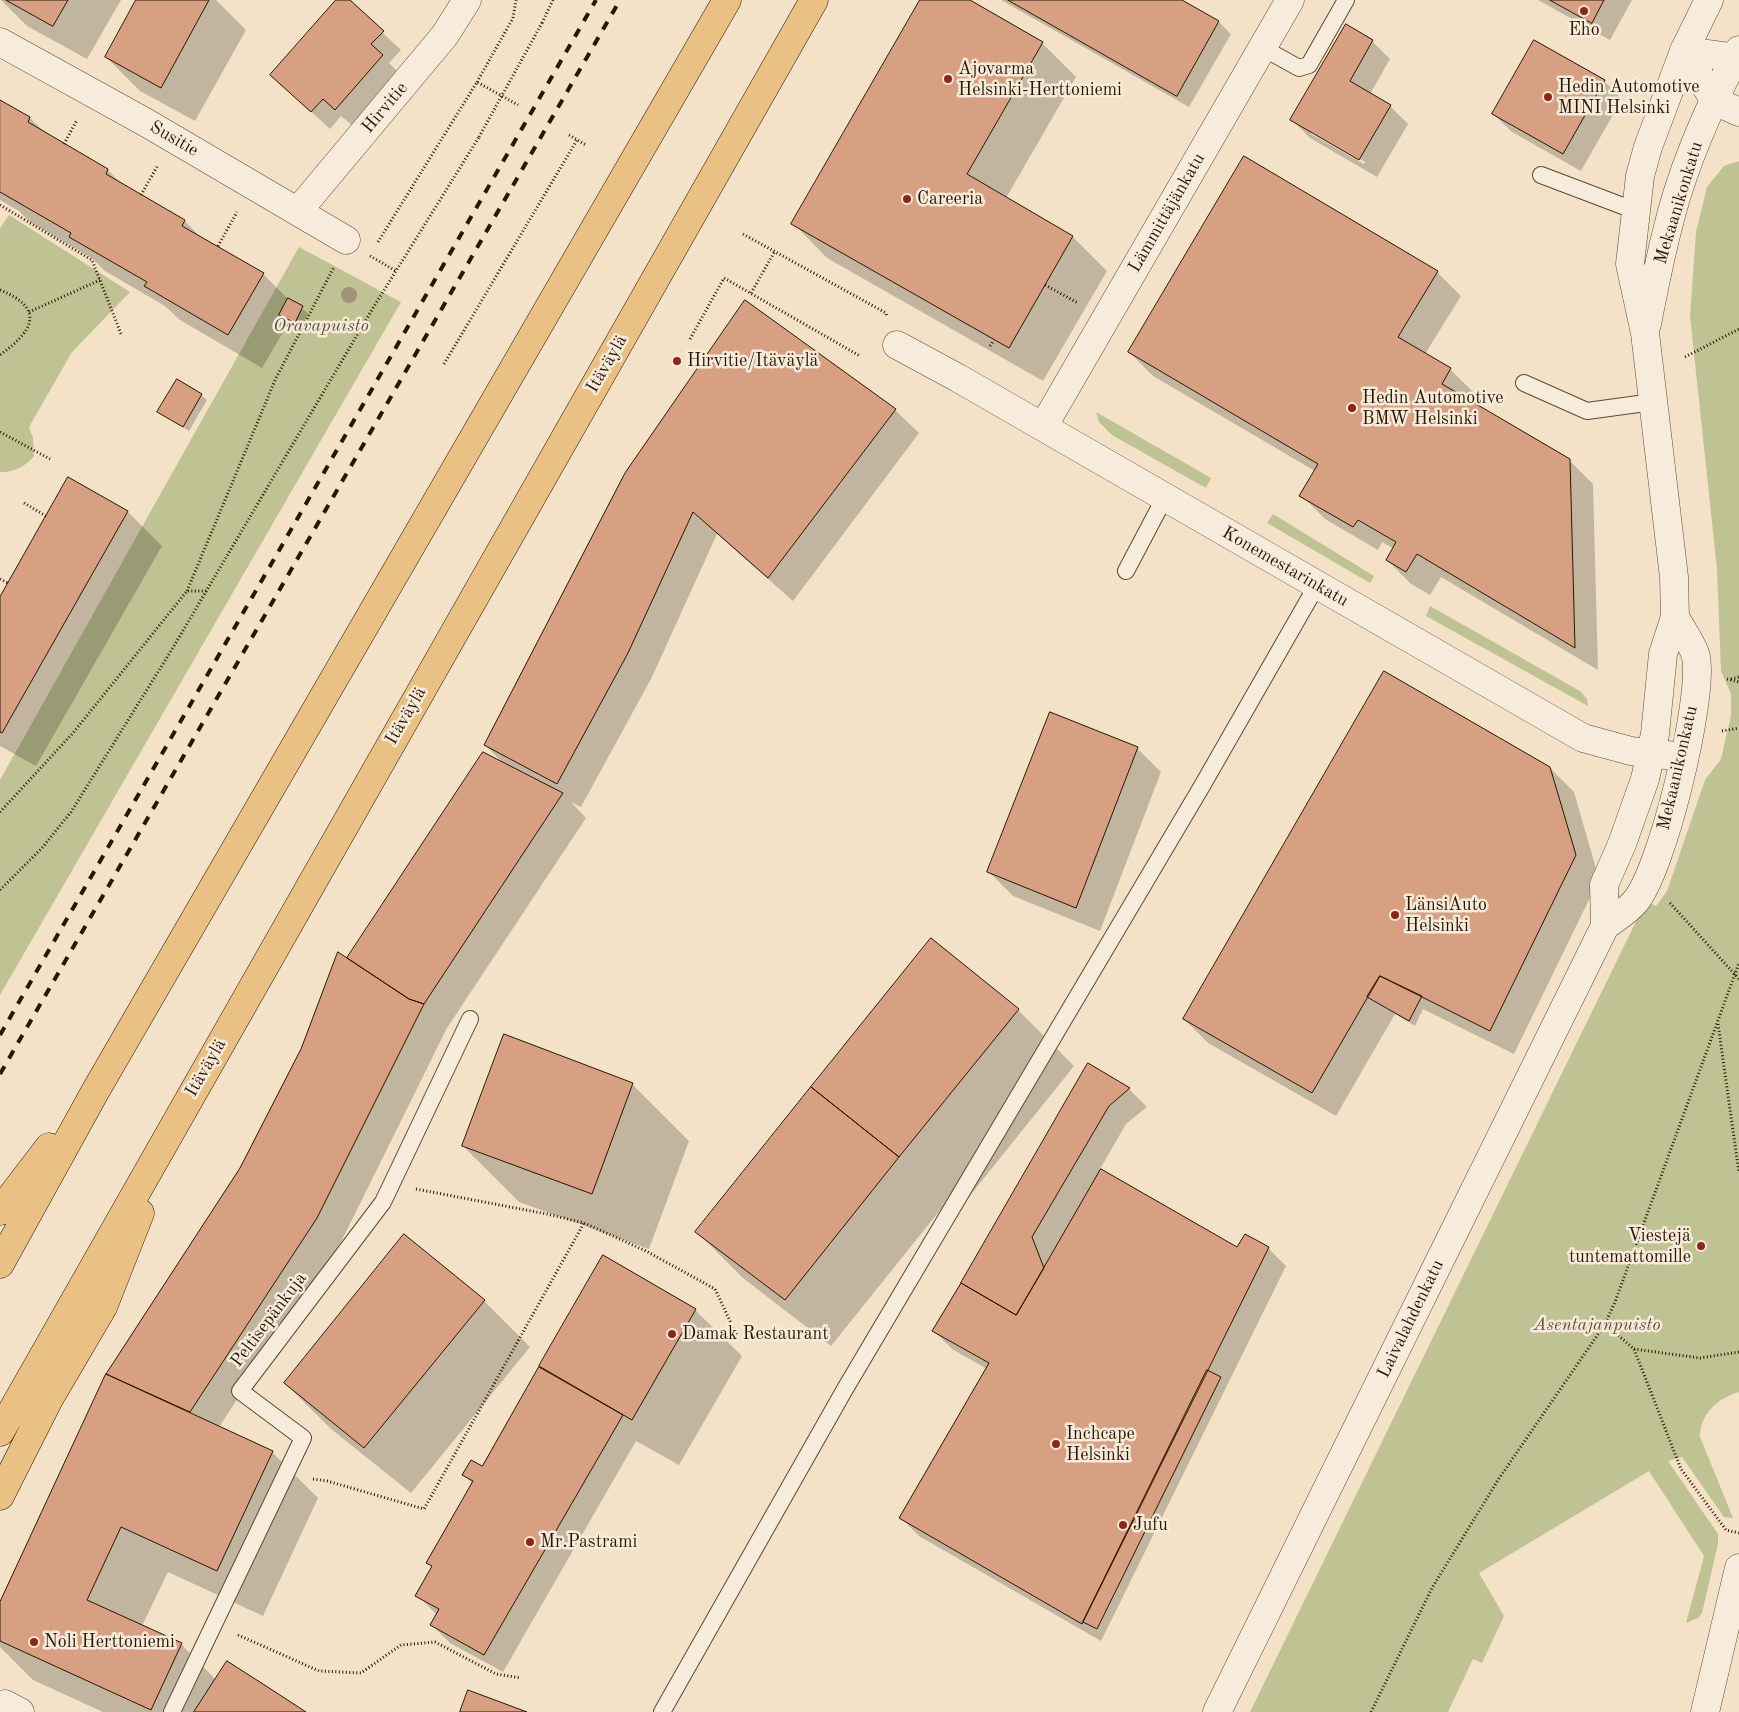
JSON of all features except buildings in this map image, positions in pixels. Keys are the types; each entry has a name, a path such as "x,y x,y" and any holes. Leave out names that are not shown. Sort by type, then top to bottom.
{"highway":[{"path":"0,1264 96,1090 727,0"},
{"name":"Itäväylä","path":"0,1432 814,0"},
{"path":"0,1210 96,1090"},
{"path":"0,1496 49,1399 104,1307 172,1127"}],"street":[{"name":"Hirvitie","path":"298,210 444,35 467,0"},
{"name":"Lämmittäjänkatu","path":"1043,427 1290,0"},
{"name":"Mekaanikonkatu","path":"1622,844 1645,779 1660,700 1663,654 1675,617 1674,577 1645,333 1630,264 1640,176 1648,147 1684,51 1709,0"},
{"name":"Susitie","path":"0,42 298,210 346,240"},
{"path":"1684,51 1738,55"},
{"path":"1684,51 1727,107"},
{"name":"Mekaanikonkatu","path":"1645,333 1667,229 1696,143 1727,107 1738,55"},
{"name":"Konemestarinkatu","path":"897,345 1583,738 1631,751 1684,757"},
{"name":"Mekaanikonkatu","path":"1654,863 1672,807 1694,704 1696,657 1675,617"},
{"name":"Laivalahdenkatu","path":"1605,926 1604,885 1622,844"},
{"name":"Laivalahdenkatu","path":"1217,1712 1605,926 1635,902 1654,863"},
{"path":"1705,1712 1739,1568"}],"lane":[{"path":"1263,48 1299,68 1309,65 1346,0"},
{"path":"1541,175 1636,211"},
{"path":"1524,383 1586,411 1652,402"},
{"path":"1126,571 1165,497"},
{"path":"662,1712 845,1389 1202,786 1317,585"},
{"name":"Peltisepänkuja","path":"172,1712 303,1438 240,1391 383,1202 470,1019"}],"path":[{"path":"369,256 477,82 513,18 516,0"},
{"path":"0,890 42,848 72,812 206,591 373,308 479,137 554,0"},
{"path":"477,82 518,105"},
{"path":"64,144 79,117"},
{"path":"569,135 586,145"},
{"path":"444,364 577,140"},
{"path":"141,195 160,162"},
{"path":"0,206 92,260 121,334"},
{"path":"218,246 240,207"},
{"path":"744,234 886,313"},
{"path":"0,812 73,733 187,591 276,378 346,240"},
{"path":"751,293 775,252"},
{"path":"690,339 724,278 860,356"},
{"path":"29,312 100,280"},
{"path":"1045,284 1083,306"},
{"path":"0,290 10,294 29,312 31,324 26,334 0,355"},
{"path":"1685,357 1739,329"},
{"path":"990,346 994,340"},
{"path":"0,432 50,459"},
{"path":"24,503 46,516"},
{"path":"0,579 8,583"},
{"path":"187,591 206,591"},
{"path":"1731,679 1739,677"},
{"path":"1666,899 1739,979"},
{"path":"1371,1712 1437,1580 1498,1480 1605,1324 1615,1302 1739,963"},
{"path":"1718,1023 1739,1173"},
{"path":"391,1185 546,1214 584,1224 646,1251 715,1289 738,1336"},
{"path":"286,1476 327,1481 424,1508 584,1224"},
{"path":"1605,1324 1634,1349 1681,1469 1726,1530 1739,1533"},
{"path":"1634,1349 1700,1358 1739,1352"},
{"path":"214,1625 319,1671 361,1673 401,1644 435,1642 496,1674 521,1678"}],"green space":[{"name":"Asentajanpuisto","path":"1739,161 1739,1392 1724,1398 1712,1408 1703,1421 1700,1437 1733,1518 1724,1517 1682,1457 1668,1461 1718,1534 1718,1544 1702,1613 1698,1618 1686,1623 1704,1556 1649,1471 1479,1573 1504,1616 1482,1663 1473,1659 1448,1712 1250,1712 1646,901 1656,906 1667,891 1705,780 1721,759 1731,716 1731,694 1721,671 1717,569 1690,316 1696,232 1707,187 1724,166"},
{"path":"9,215 130,292 72,352 29,427 33,438 34,456 19,468 0,472 0,228"},
{"name":"Oravapuisto","path":"299,247 401,302 0,995 0,780"},
{"path":"1096,412 1211,478 1206,488 1112,435 1099,422"},
{"path":"1273,514 1374,576 1370,583 1267,523"},
{"path":"1430,606 1580,691 1587,699 1588,706 1426,616"}],"railway":[{"path":"0,1035 596,0"},
{"path":"0,1074 620,0"}],"place":[{"name":"Eho","path":"1584,11"},
{"name":"Ajovarma Helsinki-Herttoniemi","path":"948,79"},
{"name":"Hedin Automotive MINI Helsinki","path":"1548,97"},
{"name":"Careeria","path":"907,199"},
{"name":"Hirvitie/Itäväylä","path":"677,361"},
{"name":"Hedin Automotive BMW Helsinki","path":"1352,408"},
{"name":"LänsiAuto Helsinki","path":"1395,915"},
{"name":"Viestejä tuntemattomille","path":"1701,1246"},
{"name":"Damak Restaurant","path":"672,1334"},
{"name":"Inchcape Helsinki","path":"1056,1444"},
{"name":"Jufu","path":"1123,1525"},
{"name":"Mr.Pastrami","path":"530,1542"},
{"name":"Noli Herttoniemi","path":"34,1642"}]}
